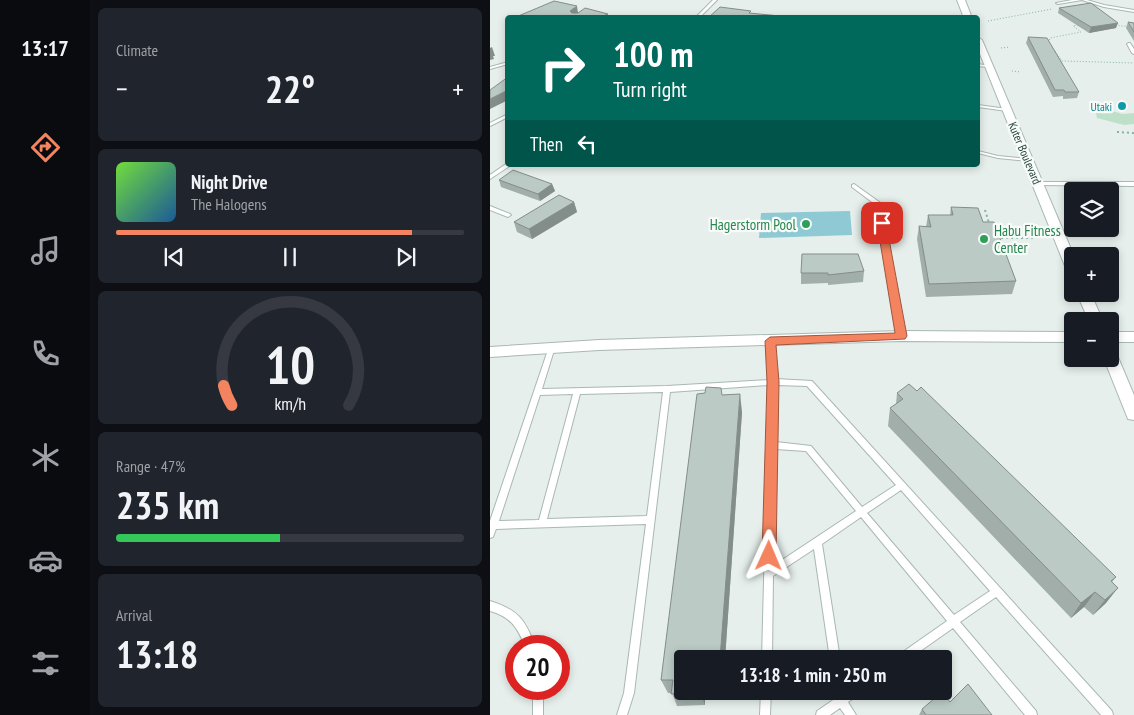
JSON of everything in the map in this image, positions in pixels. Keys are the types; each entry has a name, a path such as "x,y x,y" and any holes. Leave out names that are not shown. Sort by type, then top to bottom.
{"street":[{"path":"961,0 967,15"},
{"name":"Kuter Boulevard","path":"980,45 1064,247"},
{"path":"490,352 598,344 770,341 901,336 1064,337"},
{"path":"1119,338 1134,337"},
{"path":"1115,367 1134,414"}],"lane":[{"path":"699,15 716,0"},
{"path":"1058,4 1082,0 1134,11"},
{"path":"1129,44 1134,53"},
{"path":"490,68 505,64"},
{"path":"980,65 988,66"},
{"path":"980,106 1007,110"},
{"path":"490,125 505,117"},
{"path":"980,152 998,157 1028,160"},
{"path":"490,177 505,167"},
{"path":"1038,184 1134,184"},
{"path":"854,186 879,204 901,336"},
{"path":"490,208 508,215"},
{"path":"767,650 773,382 770,341"},
{"path":"490,534 552,347"},
{"path":"537,392 667,389 773,382 809,383 1108,715"},
{"path":"622,715 629,693 649,520 667,389"},
{"path":"542,523 577,392"},
{"path":"771,445 808,448 1032,715"},
{"path":"768,574 902,486"},
{"path":"494,525 649,520"},
{"path":"817,542 834,650"},
{"path":"913,650 997,591"},
{"path":"490,606 507,610 521,625 525,635"},
{"path":"538,700 538,715"},
{"path":"765,715 766,700"},
{"path":"821,715 836,700"},
{"path":"842,700 851,715"}],"path":[{"path":"988,21 1055,9"},
{"path":"1112,21 1120,26 1134,26"},
{"path":"1082,24 1073,26 1079,30 1084,30"},
{"path":"1079,30 1081,32 1050,38 1049,42 1062,62 1134,64"},
{"path":"1001,48 1010,48"},
{"path":"1012,72 1021,72"},
{"path":"1117,132 1134,133"},
{"path":"985,210 990,224"},
{"path":"992,231 994,238 1035,238"}],"green space":[{"path":"1101,108 1123,114 1134,113 1134,124 1124,125 1097,118 1096,113"}],"water":[{"name":"Hagerstorm Pool","path":"850,211 852,235 759,238 761,213"}],"building":[{"path":"554,1 577,6 570,11 572,13 578,13 585,8 608,14 606,15 521,15"},
{"path":"1091,3 1118,23 1091,27 1059,8"},
{"path":"720,7 770,15 711,15"},
{"path":"1128,22 1134,23 1134,32"},
{"path":"1028,37 1047,38 1079,92 1055,90"},
{"path":"505,79 505,92 490,99 490,90"},
{"path":"513,170 552,184 538,194 499,180"},
{"path":"559,195 574,202 529,229 514,222"},
{"path":"951,207 978,208 983,222 994,222 1016,281 929,284 919,226 931,227 928,215 953,215"},
{"path":"802,254 858,254 864,271 828,275 828,273 801,273"},
{"path":"909,384 917,391 921,387 1116,577 1111,581 1118,588 1105,600 1095,592 1081,603 890,408 903,399 897,393"},
{"path":"706,387 721,388 722,395 740,394 721,650 674,650 674,694 671,694 673,680 661,680 697,394 705,393"},
{"path":"968,684 992,715 926,715 922,709 933,700 948,700 950,702"}],"place":[{"name":"Utaki","path":"1122,106"},
{"name":"Hagerstorm Pool","path":"806,224"},
{"name":"Habu Fitness Center","path":"984,239"}],"route":[{"path":"769,556 773,382 770,341 901,336 882,223"}]}
